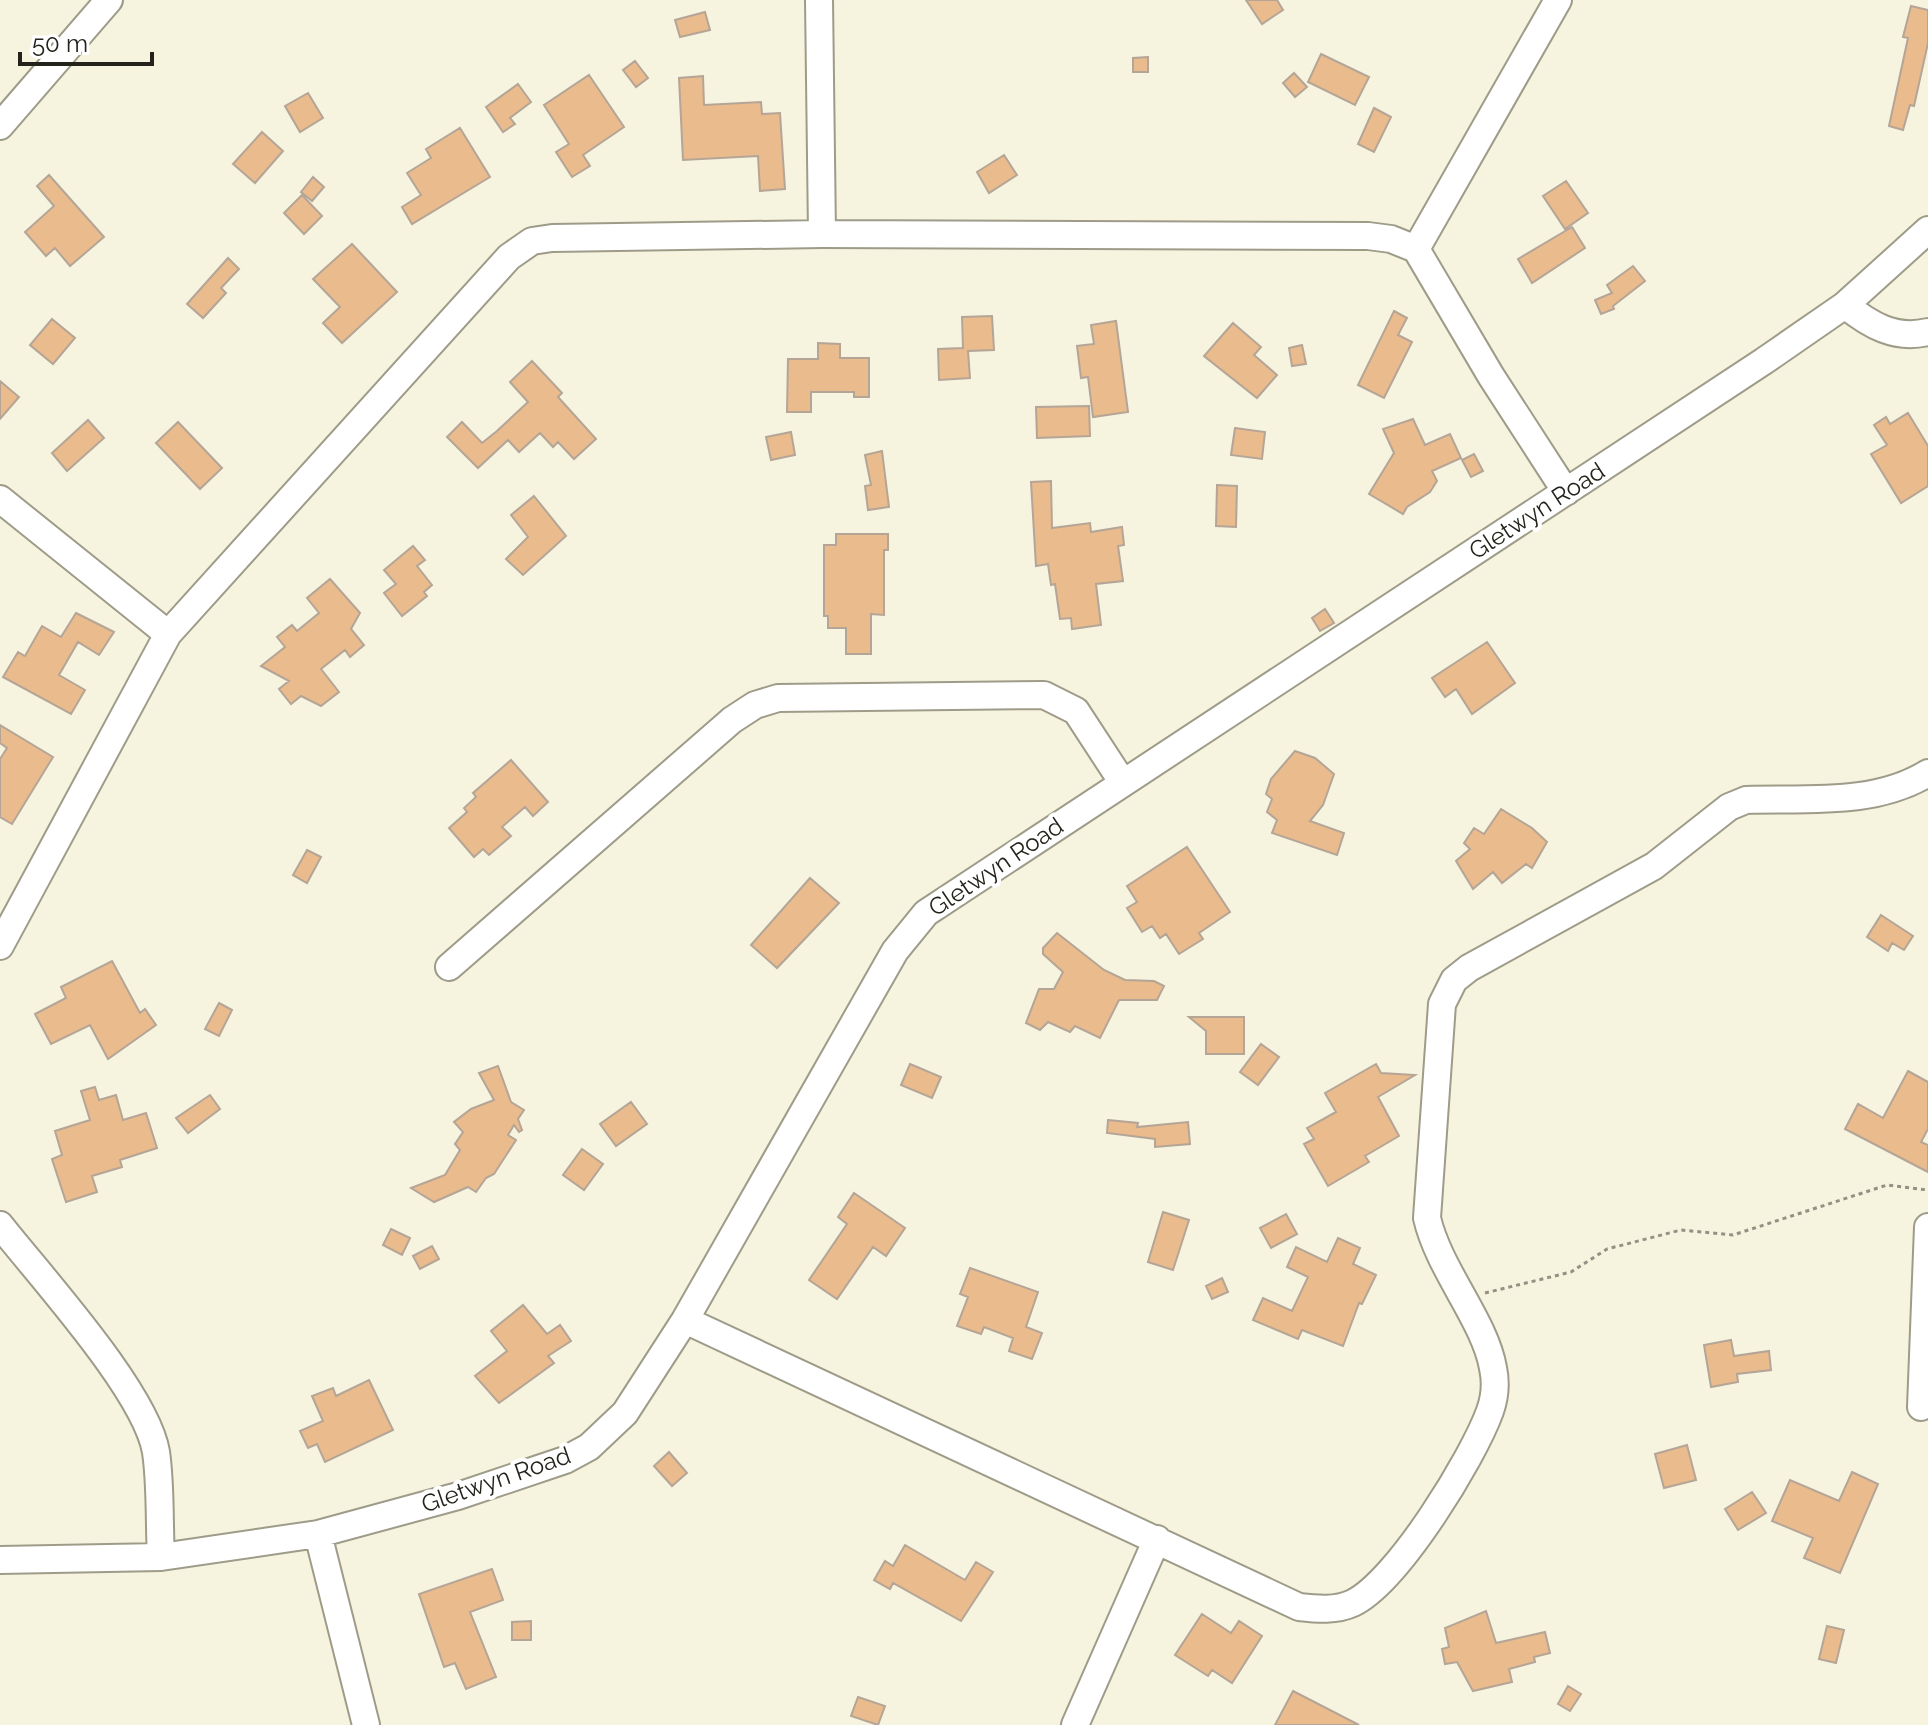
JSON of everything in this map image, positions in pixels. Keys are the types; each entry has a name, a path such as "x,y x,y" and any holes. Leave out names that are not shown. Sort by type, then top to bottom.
{"street":[{"path":"0,126 109,0"},
{"path":"819,0 822,234"},
{"path":"1416,249 1558,0"},
{"name":"Gletwyn Road","path":"0,1560 161,1557 318,1534 458,1496 565,1460 589,1447 625,1413 685,1320 912,927 940,902 1566,492 1845,305 1928,230"},
{"path":"0,946 168,634 518,250 532,241 552,238 822,234 1368,236 1391,239 1416,249 1491,376 1566,492"},
{"path":"1845,305 1887,332 1914,336 1928,332"},
{"path":"0,499 168,634"},
{"path":"449,967 732,720 755,705 778,698 1044,695 1076,711 1123,783"},
{"path":"685,1320 1299,1607 1337,1608 1373,1591 1413,1544 1456,1475 1490,1411 1495,1386 1493,1365 1432,1239 1427,1218 1442,1004 1454,980 1469,968 1654,866 1729,807 1746,800 1875,795 1897,791 1928,773"},
{"path":"0,1225 129,1391 148,1424 156,1452 161,1557"},
{"path":"1921,1407 1928,1227"},
{"path":"318,1534 366,1725"},
{"path":"1075,1725 1157,1539"}],"path":[{"path":"1463,1302 1499,1288 1571,1272 1607,1249 1681,1230 1733,1235 1887,1185 1928,1190"}],"building":[{"path":"1246,0 1277,0 1283,10 1262,24"},
{"path":"1911,6 1928,10 1928,43 1914,106 1910,105 1903,130 1889,126 1908,38 1903,37"},
{"path":"705,12 710,30 680,37 675,20"},
{"path":"1321,54 1369,77 1355,105 1308,82"},
{"path":"1148,57 1148,72 1133,72 1133,58"},
{"path":"635,61 648,78 636,87 623,70"},
{"path":"1294,73 1307,87 1295,97 1283,83"},
{"path":"589,75 624,127 583,155 590,166 572,177 556,152 569,144 544,105"},
{"path":"703,76 704,105 761,102 762,114 780,113 785,189 760,191 758,156 683,160 679,78"},
{"path":"518,84 531,102 510,118 515,124 503,132 486,107"},
{"path":"308,93 323,118 300,132 285,106"},
{"path":"1374,108 1391,117 1374,152 1358,144"},
{"path":"460,128 490,177 412,224 402,207 421,195 407,173 431,158 426,149"},
{"path":"262,132 283,151 255,183 233,164"},
{"path":"1004,155 1017,175 989,193 977,172"},
{"path":"49,175 104,237 70,266 55,248 46,256 25,232 54,206 37,186"},
{"path":"313,177 324,187 312,201 301,192"},
{"path":"1566,181 1588,213 1565,229 1543,196"},
{"path":"302,195 322,216 304,234 284,213"},
{"path":"1572,227 1585,248 1532,283 1518,259"},
{"path":"352,244 397,292 342,343 323,323 340,307 313,279"},
{"path":"228,258 239,269 221,288 226,293 203,318 187,304"},
{"path":"1633,266 1645,281 1613,306 1614,309 1601,314 1595,300 1612,293 1607,285"},
{"path":"1394,311 1407,318 1398,335 1412,342 1384,398 1358,385"},
{"path":"992,316 994,350 968,351 970,378 939,380 938,349 963,348 962,317"},
{"path":"52,319 75,338 53,364 30,345"},
{"path":"1116,321 1128,412 1093,417 1088,377 1081,378 1077,346 1094,344 1091,325"},
{"path":"1233,323 1261,347 1254,355 1277,375 1257,398 1204,356"},
{"path":"818,343 840,344 840,358 869,358 869,397 854,397 854,392 811,392 811,412 787,412 788,359 818,359"},
{"path":"1302,345 1306,364 1292,366 1289,348"},
{"path":"532,361 562,393 558,397 596,439 574,459 558,442 553,447 540,433 519,452 508,440 478,468 447,437 462,422 482,443 497,431 528,402 510,382"},
{"path":"0,381 19,397 0,419"},
{"path":"1089,406 1090,436 1037,438 1036,407"},
{"path":"1908,413 1928,446 1928,486 1901,503 1871,454 1887,445 1874,425 1886,417 1890,424"},
{"path":"1413,419 1425,445 1450,434 1461,458 1432,471 1437,481 1430,492 1407,507 1403,514 1369,494 1394,453 1383,429"},
{"path":"88,420 104,438 67,471 52,453"},
{"path":"178,422 222,468 200,489 156,443"},
{"path":"1235,428 1265,432 1262,459 1231,455"},
{"path":"791,432 795,455 771,460 766,437"},
{"path":"882,451 889,507 868,510 865,486 871,485 865,455"},
{"path":"1474,454 1483,471 1471,477 1462,460"},
{"path":"1051,481 1052,528 1090,523 1091,532 1122,527 1124,545 1118,546 1123,581 1096,584 1101,625 1072,629 1071,618 1060,619 1055,584 1051,585 1048,564 1036,566 1031,482"},
{"path":"1217,485 1237,486 1236,527 1216,526"},
{"path":"534,496 566,536 523,575 506,559 528,537 511,515"},
{"path":"836,534 888,534 888,550 884,550 884,615 871,614 871,654 846,654 846,628 828,628 828,616 824,616 824,545 836,545"},
{"path":"413,546 425,560 417,566 432,585 424,592 427,596 402,616 384,593 396,584 384,570"},
{"path":"330,579 360,613 351,629 364,645 350,657 345,650 321,669 339,692 321,706 301,696 291,704 279,689 289,681 261,666 285,647 277,637 292,625 297,631 319,613 307,598"},
{"path":"1325,609 1334,623 1320,631 1312,618"},
{"path":"76,613 114,632 99,655 78,642 59,675 85,690 71,714 3,677 18,652 25,656 42,626 61,637"},
{"path":"1487,642 1515,683 1472,714 1456,689 1445,697 1432,678"},
{"path":"0,725 53,757 12,824 0,817 0,759 7,748 0,743"},
{"path":"1295,751 1315,758 1334,774 1323,805 1310,821 1344,833 1337,855 1272,833 1277,820 1267,812 1272,799 1266,794 1271,779"},
{"path":"511,760 548,802 533,816 525,807 502,827 511,836 489,855 483,849 474,857 449,828 467,812 464,808 476,797 473,793"},
{"path":"1501,809 1532,828 1547,842 1532,868 1526,864 1502,883 1493,872 1473,889 1456,861 1470,849 1464,843 1474,828 1484,834"},
{"path":"1187,847 1230,912 1199,933 1203,939 1179,954 1166,934 1160,938 1152,926 1142,932 1127,908 1137,902 1127,886"},
{"path":"307,850 321,857 307,883 293,875"},
{"path":"810,878 839,903 777,968 751,945"},
{"path":"1881,915 1913,936 1904,950 1892,943 1888,951 1867,937"},
{"path":"1057,933 1104,970 1125,980 1154,981 1164,986 1157,1000 1119,1000 1100,1038 1075,1026 1070,1032 1048,1022 1040,1030 1026,1023 1039,989 1054,989 1063,972 1043,954 1043,948"},
{"path":"112,961 140,1013 145,1009 156,1025 108,1059 90,1025 51,1044 35,1014 66,998 61,987"},
{"path":"219,1003 232,1010 219,1036 205,1029"},
{"path":"1189,1017 1244,1017 1244,1054 1206,1054 1206,1031"},
{"path":"1261,1044 1279,1057 1258,1085 1240,1072"},
{"path":"910,1064 941,1077 932,1098 901,1085"},
{"path":"1376,1064 1381,1073 1415,1075 1378,1097 1399,1136 1365,1156 1369,1162 1328,1186 1304,1144 1314,1139 1307,1128 1336,1112 1325,1093"},
{"path":"498,1066 511,1102 524,1110 518,1119 522,1130 519,1132 514,1125 508,1135 516,1140 494,1174 486,1178 476,1192 468,1187 434,1202 411,1188 445,1175 460,1150 455,1144 463,1132 454,1122 471,1109 494,1100 479,1073"},
{"path":"1908,1071 1928,1082 1928,1129 1921,1142 1928,1145 1928,1172 1845,1129 1858,1104 1883,1118"},
{"path":"95,1087 99,1100 116,1095 123,1120 146,1113 157,1148 120,1160 122,1167 92,1176 97,1192 66,1202 52,1159 62,1155 55,1131 90,1120 81,1091"},
{"path":"210,1095 220,1109 188,1133 176,1118"},
{"path":"631,1102 647,1124 616,1146 600,1124"},
{"path":"1108,1120 1138,1123 1137,1127 1188,1122 1190,1144 1155,1147 1155,1139 1107,1133"},
{"path":"582,1149 603,1164 584,1190 563,1175"},
{"path":"854,1193 905,1228 886,1256 873,1247 837,1299 809,1280 847,1224 838,1217"},
{"path":"1163,1212 1189,1220 1173,1270 1148,1262"},
{"path":"1286,1214 1297,1234 1271,1248 1260,1228"},
{"path":"391,1229 410,1238 402,1255 383,1245"},
{"path":"1338,1238 1360,1248 1353,1264 1376,1275 1362,1304 1359,1303 1343,1346 1302,1330 1298,1339 1253,1320 1263,1298 1292,1311 1308,1277 1287,1267 1296,1247 1327,1262"},
{"path":"432,1246 439,1259 420,1269 413,1256"},
{"path":"970,1268 1038,1292 1026,1327 1042,1333 1032,1359 1009,1351 1013,1338 984,1327 981,1334 957,1326 968,1297 960,1294"},
{"path":"1222,1278 1228,1292 1212,1299 1206,1286"},
{"path":"523,1305 547,1334 560,1325 571,1341 548,1356 554,1363 499,1403 475,1376 507,1351 491,1331"},
{"path":"1731,1340 1734,1356 1769,1351 1771,1370 1737,1374 1738,1382 1711,1387 1704,1345"},
{"path":"369,1380 393,1430 325,1462 317,1444 308,1448 300,1431 323,1421 312,1396 333,1388 336,1396"},
{"path":"1687,1445 1696,1480 1664,1488 1655,1454"},
{"path":"669,1452 687,1473 672,1486 654,1466"},
{"path":"1852,1472 1878,1484 1840,1573 1804,1558 1813,1538 1772,1521 1790,1480 1839,1501"},
{"path":"1752,1492 1766,1513 1738,1530 1725,1509"},
{"path":"905,1545 965,1580 976,1562 993,1572 961,1621 893,1583 890,1589 874,1580 885,1561 893,1566"},
{"path":"492,1569 503,1600 470,1612 496,1677 466,1689 455,1663 444,1667 419,1594"},
{"path":"1486,1611 1496,1643 1545,1632 1550,1653 1534,1657 1535,1662 1509,1669 1512,1682 1473,1691 1457,1662 1445,1664 1442,1649 1449,1647 1445,1628"},
{"path":"1202,1614 1231,1633 1239,1621 1262,1636 1232,1683 1212,1670 1208,1676 1175,1655"},
{"path":"531,1621 531,1640 512,1640 512,1622"},
{"path":"1827,1626 1844,1630 1836,1663 1819,1659"},
{"path":"1568,1686 1581,1694 1570,1711 1558,1704"},
{"path":"1293,1691 1359,1725 1275,1725"},
{"path":"858,1697 885,1706 878,1725 851,1716"}]}
